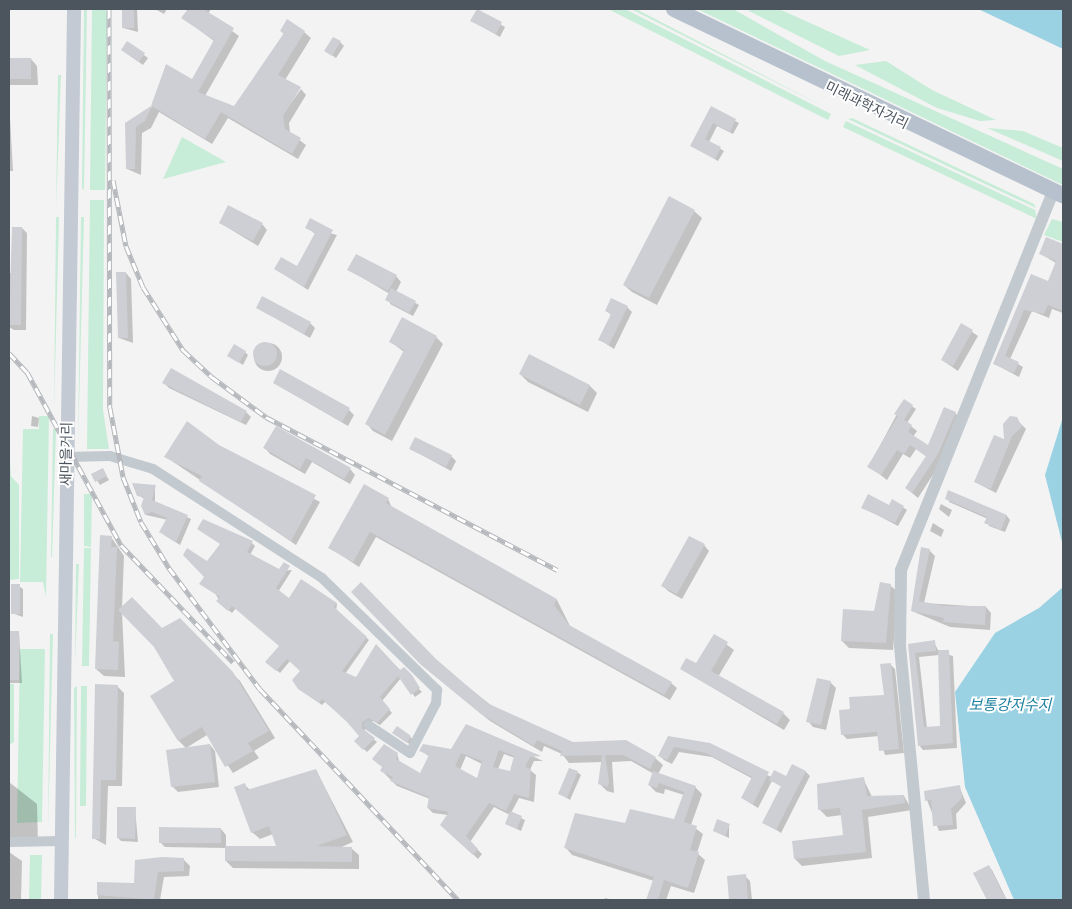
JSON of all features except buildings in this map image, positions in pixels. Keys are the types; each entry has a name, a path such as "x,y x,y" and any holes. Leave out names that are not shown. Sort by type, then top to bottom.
{"main road":[{"name":"새마을거리","path":"61,900 74,9"},
{"name":"미래과학자거리","path":"674,9 1058,193"}],"street":[{"path":"924,900 900,644 901,570 1058,193"},
{"path":"66,457 110,456 153,469 322,578 437,690 436,704 410,753 368,725"},
{"path":"9,842 62,842"}],"green space":[{"path":"84,9 87,9 84,190 82,188"},
{"path":"92,9 106,9 107,16 105,190 90,190"},
{"path":"608,9 625,9 831,114 828,120"},
{"path":"631,9 636,9 834,112"},
{"path":"697,9 733,9 825,61 1063,169 1063,185"},
{"path":"745,9 779,9 870,50 839,56"},
{"path":"886,61 932,90 996,120 980,121 937,108 855,65"},
{"path":"58,75 61,75 56,211"},
{"path":"852,118 1034,204 1036,208 848,119"},
{"path":"846,121 1035,210 1037,219 843,127"},
{"path":"987,128 1023,131 1063,148 1063,161"},
{"path":"182,137 226,162 163,179"},
{"path":"90,200 104,200 103,410 109,449 87,449"},
{"path":"56,217 59,217 54,413"},
{"path":"81,217 84,217 78,449"},
{"path":"1052,219 1063,222 1063,242 1044,235"},
{"path":"39,416 49,416 46,597 43,582 20,582 23,429 39,429"},
{"path":"53,429 56,429 51,557"},
{"path":"9,444 11,476 19,485 19,579 9,580"},
{"path":"84,494 92,494 91,547 84,546"},
{"path":"84,548 91,548 89,666 82,666"},
{"path":"76,564 79,564 75,666"},
{"path":"50,634 53,634 48,832"},
{"path":"20,649 45,649 42,822 17,823"},
{"path":"9,684 14,684 14,742 9,745"},
{"path":"77,686 76,838 75,838 74,688"},
{"path":"81,686 87,686 86,806 80,806"},
{"path":"30,855 42,855 41,900 29,900"}],"water":[{"path":"978,9 1063,9 1063,49 1040,38"},
{"path":"1063,417 1063,546 1045,475"},
{"name":"보통강저수지","path":"1063,587 1063,900 1014,900 965,787 955,692 995,633 1039,608"}],"railway":[{"path":"109,9 110,408 123,477 141,522 169,568 260,689 458,900"},
{"path":"113,180 126,246 143,287 183,350 212,377 266,417 557,570"},
{"path":"9,353 27,372 121,545 233,662"}]}
